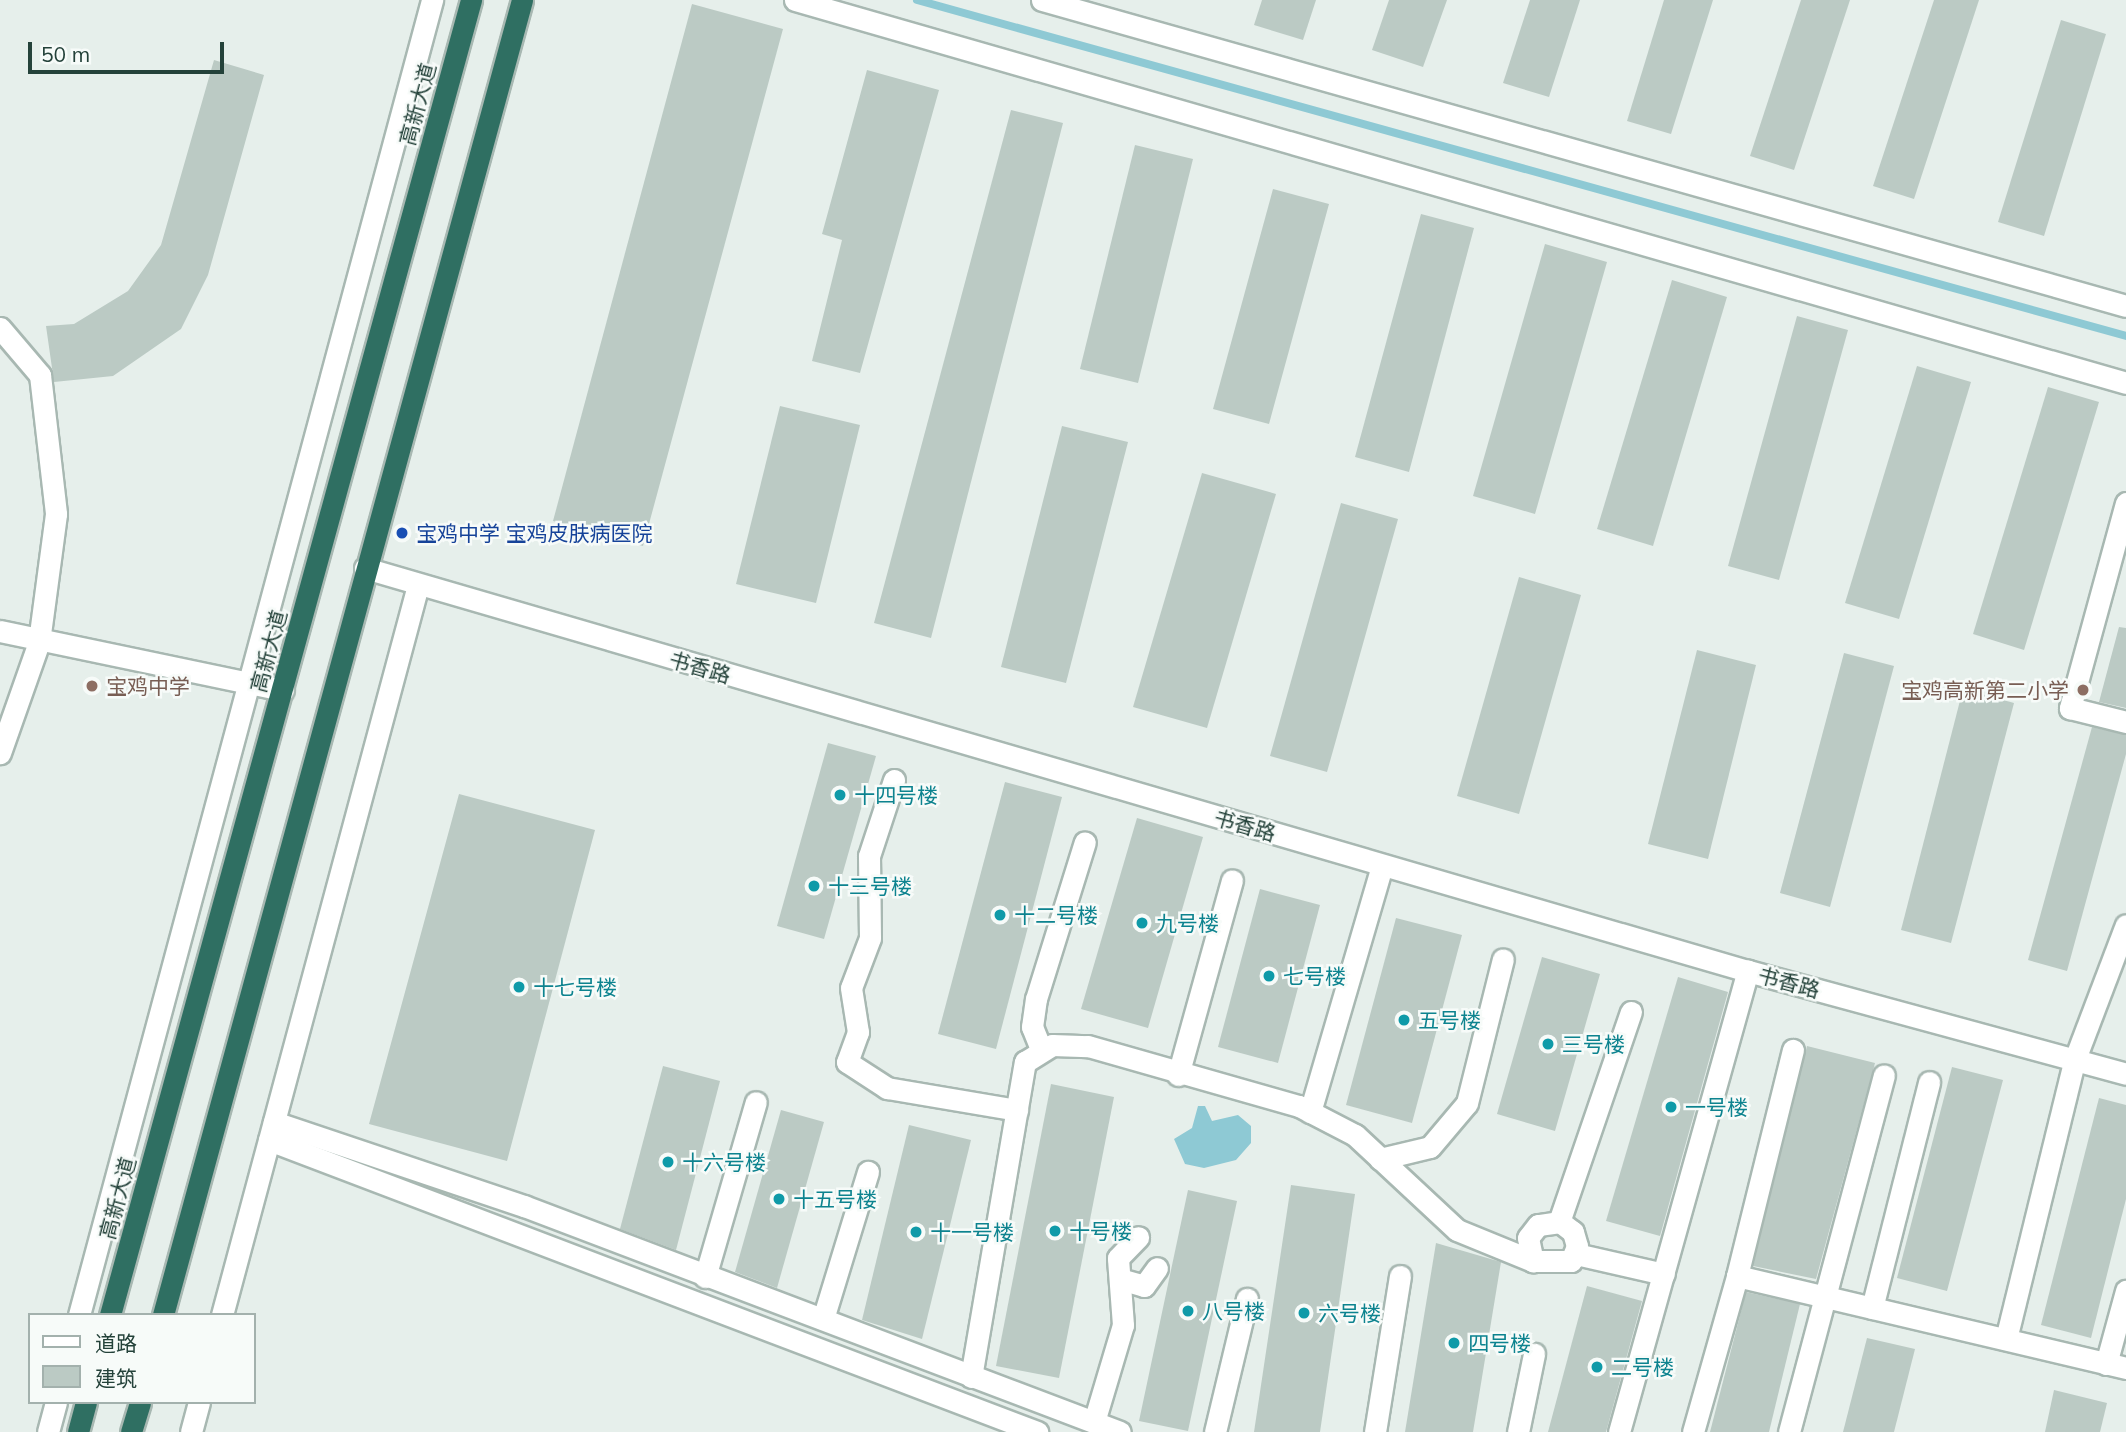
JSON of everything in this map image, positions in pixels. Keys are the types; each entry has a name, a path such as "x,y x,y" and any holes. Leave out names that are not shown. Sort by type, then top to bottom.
{"highway":[{"name":"高新大道","path":"111,1313 471,0"},
{"path":"164,1313 522,0"},
{"path":"78,1432 85,1404"},
{"path":"131,1432 138,1404"}],"street":[{"path":"80,1313 432,0"},
{"path":"795,0 2126,383"},
{"path":"1042,0 2126,306"},
{"path":"0,327 40,376 56,514 39,642 0,753"},
{"path":"2126,503 2070,708 2126,722"},
{"name":"书香路","path":"366,568 1748,971 2126,1073"},
{"path":"223,1313 418,585"},
{"path":"0,631 39,642 250,686 283,690"},
{"path":"894,779 869,856 870,938 851,988 858,1031 847,1062 887,1088 1017,1110"},
{"path":"1041,1049 1031,1027 1036,999 1085,842"},
{"path":"1311,1112 1382,865"},
{"path":"1178,1075 1232,880"},
{"path":"2006,1339 2075,1059 2126,925"},
{"path":"1380,1159 1430,1147 1468,1103 1503,959"},
{"path":"1619,1432 1748,971"},
{"path":"1559,1222 1631,1012"},
{"path":"971,1377 1025,1062 1041,1049 1088,1046 1178,1075 1311,1112 1355,1135 1457,1230 1533,1261 1555,1266 1576,1254 1664,1274"},
{"path":"1693,1432 1737,1276 1793,1050"},
{"path":"1789,1432 1885,1075"},
{"path":"1872,1308 1929,1082"},
{"path":"705,1277 756,1101"},
{"path":"272,1131 573,1227 1120,1432"},
{"path":"272,1131 1037,1432"},
{"path":"823,1319 868,1172"},
{"path":"1533,1261 1527,1247 1532,1231 1559,1222"},
{"path":"1559,1222 1573,1232 1576,1254"},
{"path":"1094,1422 1123,1325 1119,1279 1123,1246 1138,1237"},
{"path":"1119,1279 1144,1286 1157,1268"},
{"path":"1375,1432 1400,1276"},
{"path":"1737,1276 2116,1366 2126,1290"},
{"path":"1215,1432 1247,1299"},
{"path":"1518,1432 1534,1354"},
{"path":"48,1432 55,1404"},
{"path":"191,1432 198,1404"}],"water":[{"path":"1198,1106 1205,1106 1212,1121 1238,1115 1251,1126 1251,1143 1236,1160 1204,1168 1185,1164 1174,1139 1192,1128"}],"building":[{"path":"1262,0 1316,0 1303,40 1254,25"},
{"path":"1389,0 1447,0 1423,67 1372,50"},
{"path":"1530,0 1580,0 1549,97 1503,83"},
{"path":"1664,0 1713,0 1671,134 1627,121"},
{"path":"1801,0 1850,0 1794,170 1750,156"},
{"path":"1934,0 1979,0 1914,199 1873,186"},
{"path":"692,4 783,29 643,546 553,521"},
{"path":"2061,20 2106,34 2044,236 1998,222"},
{"path":"214,60 264,75 208,275 181,329 113,376 54,382 46,326 74,324 128,291 161,245"},
{"path":"867,70 939,90 860,373 812,361 842,240 822,234"},
{"path":"1011,110 1063,123 931,638 874,623"},
{"path":"1135,145 1193,159 1138,383 1080,369"},
{"path":"1273,189 1329,204 1269,424 1213,409"},
{"path":"1421,214 1474,228 1409,472 1355,457"},
{"path":"1545,244 1607,262 1535,514 1473,496"},
{"path":"1672,280 1727,297 1653,546 1597,529"},
{"path":"1797,316 1848,330 1779,580 1728,566"},
{"path":"1917,366 1971,382 1899,619 1845,603"},
{"path":"2048,387 2099,402 2024,650 1973,634"},
{"path":"780,406 860,425 816,603 736,584"},
{"path":"1062,426 1128,442 1066,683 1001,667"},
{"path":"1202,473 1276,494 1207,728 1133,707"},
{"path":"1341,503 1398,519 1327,772 1270,756"},
{"path":"1519,577 1581,595 1519,814 1457,796"},
{"path":"2119,627 2126,628 2126,708 2099,702"},
{"path":"1697,650 1756,665 1708,859 1648,844"},
{"path":"1844,653 1894,666 1830,907 1780,893"},
{"path":"1963,689 2014,703 1951,943 1901,930"},
{"path":"2092,727 2126,735 2126,754 2067,971 2028,960"},
{"path":"828,743 876,756 824,939 777,926"},
{"name":"十二号楼","path":"1005,782 1062,797 996,1049 938,1034"},
{"path":"459,794 595,830 507,1161 369,1124"},
{"name":"九号楼","path":"1137,818 1203,837 1148,1028 1081,1009"},
{"name":"七号楼","path":"1260,889 1320,905 1278,1063 1218,1047"},
{"name":"五号楼","path":"1396,918 1462,935 1412,1123 1346,1105"},
{"name":"三号楼","path":"1542,957 1600,974 1555,1131 1497,1114"},
{"name":"一号楼","path":"1678,977 1728,992 1660,1236 1606,1221"},
{"path":"1807,1046 1875,1063 1816,1279 1753,1266"},
{"name":"十六号楼","path":"663,1066 720,1081 676,1250 620,1229"},
{"path":"1952,1067 2003,1080 1947,1291 1897,1278"},
{"name":"十号楼","path":"1051,1084 1114,1097 1059,1378 996,1366"},
{"path":"2099,1098 2126,1105 2126,1199 2091,1338 2041,1325"},
{"name":"十五号楼","path":"781,1110 824,1122 777,1288 735,1272"},
{"name":"十一号楼","path":"909,1125 971,1140 922,1339 862,1320"},
{"name":"六号楼","path":"1291,1185 1355,1194 1320,1432 1254,1432"},
{"name":"八号楼","path":"1188,1190 1237,1201 1188,1431 1139,1421"},
{"name":"四号楼","path":"1436,1243 1501,1262 1473,1432 1405,1432"},
{"name":"二号楼","path":"1587,1286 1642,1301 1606,1432 1548,1432"},
{"path":"1746,1292 1800,1304 1769,1432 1710,1432"},
{"path":"1867,1338 1915,1349 1894,1432 1843,1432"},
{"path":"2054,1390 2107,1403 2100,1432 2045,1432"}],"waterway":[{"path":"917,0 2126,336"}],"place":[{"name":"宝鸡中学 宝鸡皮肤病医院","path":"402,533"},
{"name":"宝鸡中学","path":"92,686"},
{"name":"宝鸡高新第二小学","path":"2083,690"},
{"name":"十四号楼","path":"840,795"},
{"name":"十三号楼","path":"814,886"},
{"name":"十二号楼","path":"1000,915"},
{"name":"九号楼","path":"1142,923"},
{"name":"七号楼","path":"1269,976"},
{"name":"十七号楼","path":"519,987"},
{"name":"五号楼","path":"1404,1020"},
{"name":"三号楼","path":"1548,1044"},
{"name":"一号楼","path":"1671,1107"},
{"name":"十六号楼","path":"668,1162"},
{"name":"十五号楼","path":"779,1199"},
{"name":"十号楼","path":"1055,1231"},
{"name":"十一号楼","path":"916,1232"},
{"name":"八号楼","path":"1188,1311"},
{"name":"六号楼","path":"1304,1313"},
{"name":"四号楼","path":"1454,1343"},
{"name":"二号楼","path":"1597,1367"}]}
